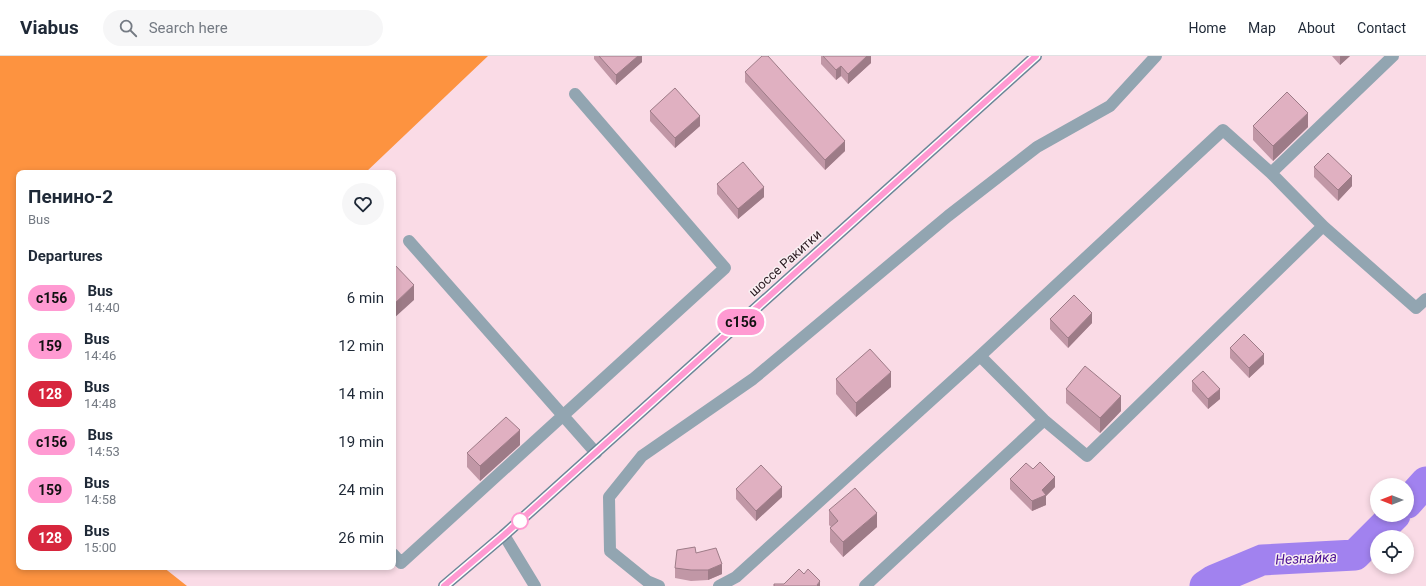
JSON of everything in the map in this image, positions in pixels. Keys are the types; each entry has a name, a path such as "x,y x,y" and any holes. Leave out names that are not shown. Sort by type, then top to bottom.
{"main road":[{"name":"шоссе Ракитки","path":"444,586 596,453 1036,56"}],"street":[{"path":"659,586 647,581 610,551 609,497 642,456 753,379 948,216 1037,147 1110,106 1156,56"},
{"path":"1271,173 1393,56"},
{"path":"396,558 400,563 725,268 575,94"},
{"path":"719,586 736,577 980,356 1223,130 1271,173 1323,226 1416,308 1426,299"},
{"path":"980,356 1044,420 1087,456 1323,226"},
{"path":"409,241 596,453"},
{"path":"865,586 1044,420"},
{"path":"504,535 535,586"}],"shaded area":[{"path":"0,56 488,56 368,170 16,170 16,570 167,570 187,586 0,586"}],"building":[{"path":"599,56 638,56 616,75"},
{"path":"762,56 768,56 845,141 825,160 745,72"},
{"path":"823,56 867,56 848,74 841,66 836,70"},
{"path":"675,88 700,116 675,138 650,111"},
{"path":"1287,92 1308,113 1273,146 1253,126"},
{"path":"1328,153 1352,176 1338,190 1314,167"},
{"path":"743,162 764,187 738,209 717,184"},
{"path":"396,266 414,285 396,302"},
{"path":"1074,295 1092,313 1068,338 1050,319"},
{"path":"1244,334 1264,354 1249,368 1230,348"},
{"path":"870,349 891,372 856,403 836,379"},
{"path":"1085,366 1121,396 1100,418 1066,389"},
{"path":"1203,371 1220,389 1208,399 1192,381"},
{"path":"506,417 520,430 480,466 467,453"},
{"path":"1040,462 1055,477 1042,490 1046,495 1032,501 1010,479 1026,463 1033,469"},
{"path":"761,465 782,487 756,511 736,489"},
{"path":"855,488 877,513 843,542 830,528 838,521 829,510"},
{"path":"695,547 696,553 716,548 722,564 708,570 675,568 677,550"},
{"path":"799,569 804,574 808,569 820,581 817,585 818,586 774,586 774,584 784,584"}],"waterway":[{"name":"Незнайка","path":"1414,495 1426,482"},
{"name":"Незнайка","path":"1205,586 1214,580 1262,560 1355,555 1388,522"}],"bus line":[{"name":"с156","path":"444,586 504,535 1036,56"}]}
